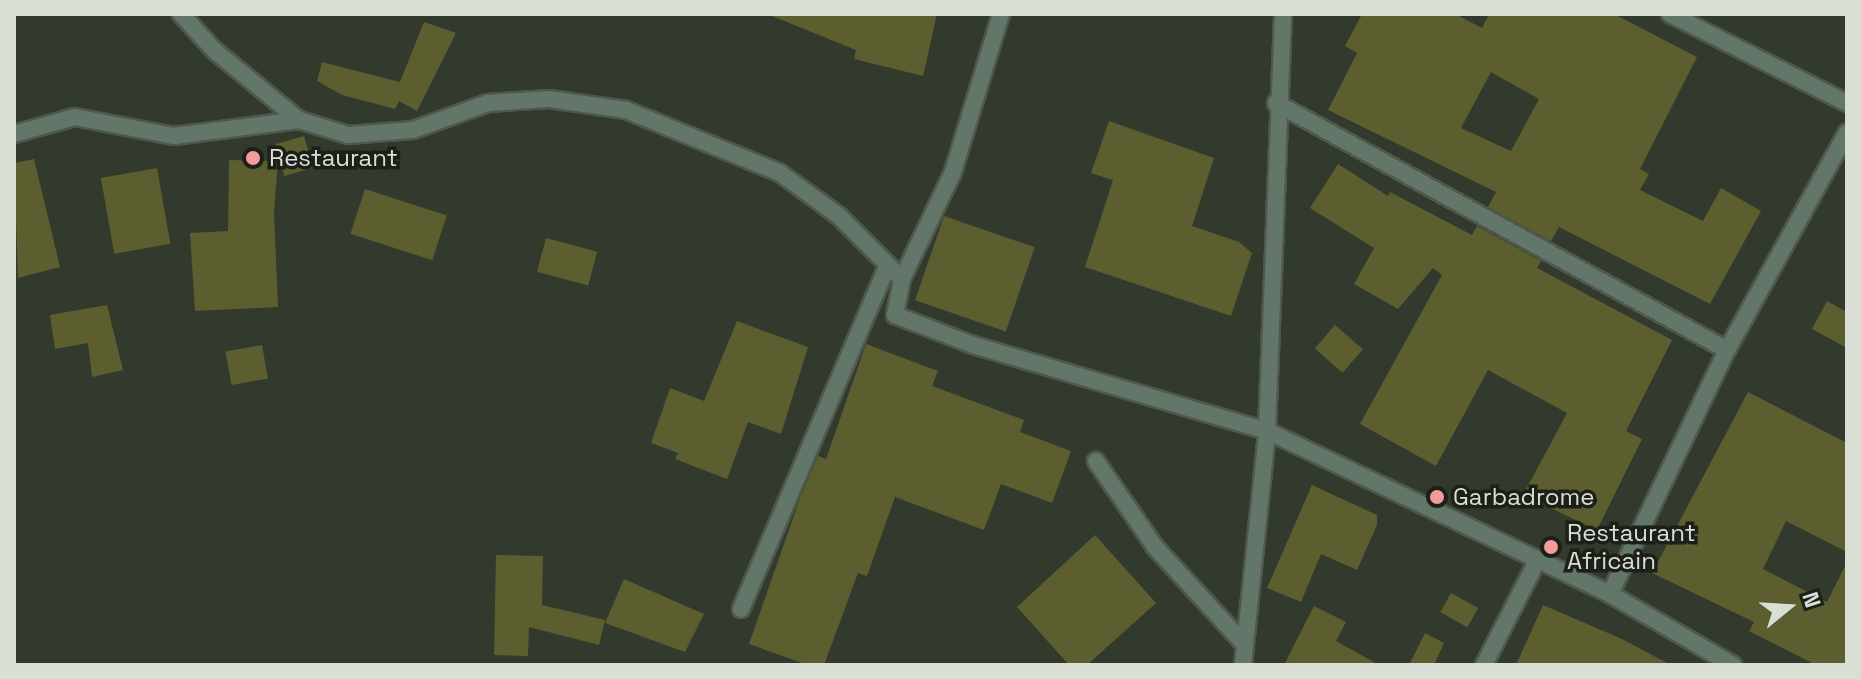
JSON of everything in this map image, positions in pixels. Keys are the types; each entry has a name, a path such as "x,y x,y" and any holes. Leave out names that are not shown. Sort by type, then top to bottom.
{"street":[{"path":"181,14 215,51 299,120 348,135 413,130 488,103 549,99 626,110 780,173 839,216 902,279"},
{"path":"1001,14 953,172 902,279 895,315 973,345 1267,431 1610,594 1714,661 1733,665"},
{"path":"1243,665 1267,431 1276,103 1283,14"},
{"path":"1670,14 1847,103"},
{"path":"1276,103 1727,350"},
{"path":"14,134 75,117 174,136 299,120"},
{"path":"1610,594 1727,350 1847,133"},
{"path":"741,609 887,267"},
{"path":"1096,461 1155,547 1245,645"},
{"path":"1484,665 1537,561"}],"building":[{"path":"767,14 937,14 923,76 854,59 856,50"},
{"path":"1362,14 1455,14 1482,28 1489,14 1614,14 1697,57 1640,169 1649,174 1640,190 1703,221 1721,188 1761,211 1710,304 1559,227 1551,241 1488,207 1496,192 1328,110 1357,53 1345,46","holes":["1491,72 1539,99 1511,151 1461,128"]},
{"path":"424,22 456,33 417,111 399,101 395,109 342,95 317,81 322,62 400,82"},
{"path":"1109,121 1214,158 1192,226 1239,242 1252,253 1231,316 1085,267 1113,180 1091,173"},
{"path":"304,136 313,168 284,176 275,144"},
{"path":"34,159 60,267 18,278 14,163"},
{"path":"229,160 278,161 274,212 278,307 195,311 190,233 228,231"},
{"path":"1338,164 1388,196 1390,192 1472,235 1477,226 1541,261 1537,268 1672,340 1626,431 1642,439 1597,530 1523,495 1567,413 1488,370 1436,466 1360,424 1442,275 1433,268 1398,309 1354,284 1374,248 1310,208"},
{"path":"157,168 170,244 114,254 101,178"},
{"path":"365,189 447,216 432,260 350,234"},
{"path":"944,216 1035,247 1006,331 915,300"},
{"path":"546,238 597,252 588,286 537,272"},
{"path":"1827,301 1847,312 1847,348 1812,329"},
{"path":"107,305 123,370 92,377 88,343 55,349 50,315"},
{"path":"737,321 808,347 781,434 748,422 727,479 675,459 678,453 651,443 670,388 704,401"},
{"path":"1335,325 1363,349 1343,373 1315,348"},
{"path":"866,344 938,371 932,386 1024,420 1020,432 1071,451 1052,503 1001,484 984,530 895,497 867,576 858,573 824,665 808,665 749,644 800,498 818,456 826,459"},
{"path":"262,345 268,378 231,385 226,351"},
{"path":"1748,392 1847,443 1847,552 1786,521 1763,569 1827,602 1847,562 1847,665 1816,665 1749,631 1754,622 1652,573"},
{"path":"1312,485 1377,515 1377,525 1357,570 1321,554 1301,602 1267,588"},
{"path":"1095,535 1156,603 1087,665 1069,665 1017,607"},
{"path":"496,555 543,556 542,605 605,620 599,645 529,627 528,656 494,655"},
{"path":"624,579 704,614 685,652 605,623"},
{"path":"1451,593 1478,608 1467,627 1440,612"},
{"path":"1543,605 1622,639 1671,665 1516,665"},
{"path":"1314,606 1346,622 1336,641 1379,665 1284,665"},
{"path":"1425,633 1444,643 1434,665 1409,665"}],"place":[{"name":"Restaurant","path":"253,158"},
{"name":"Garbadrome","path":"1437,497"},
{"name":"Restaurant Africain","path":"1551,547"}]}
